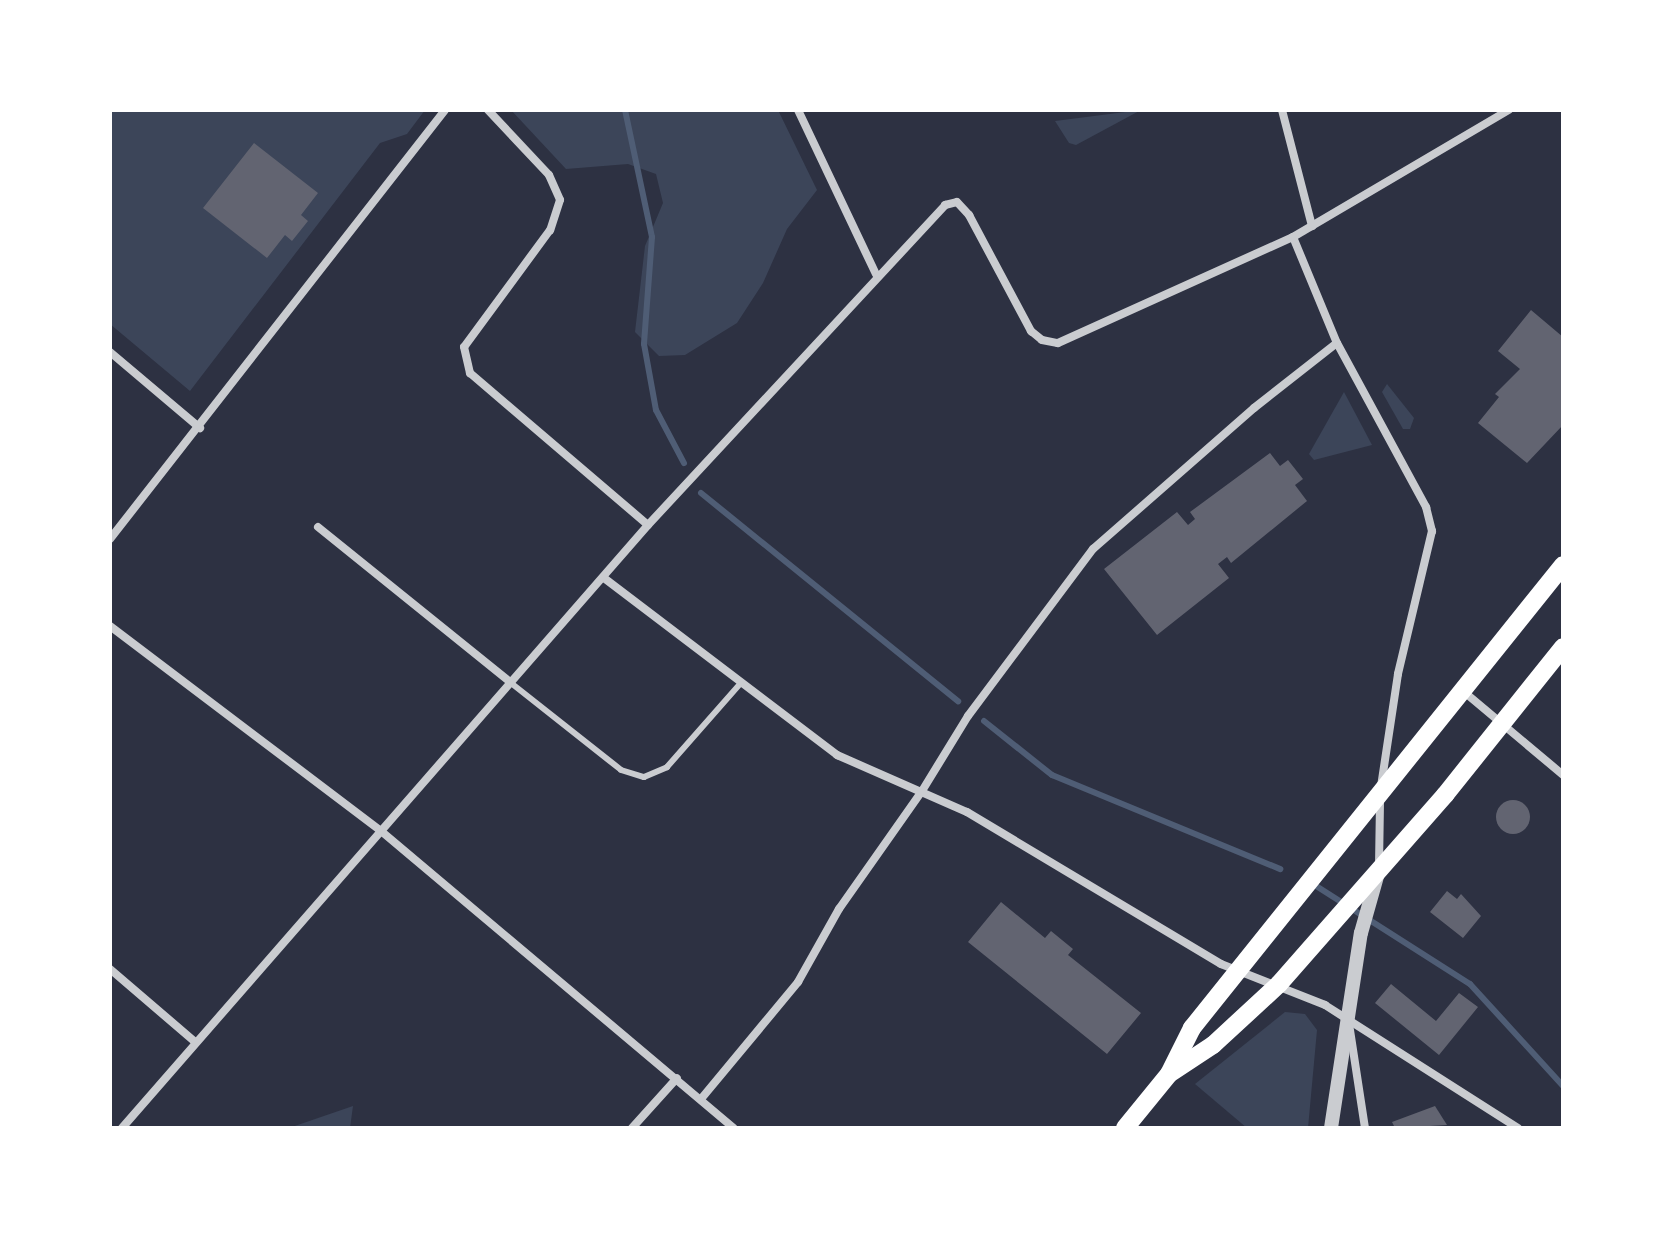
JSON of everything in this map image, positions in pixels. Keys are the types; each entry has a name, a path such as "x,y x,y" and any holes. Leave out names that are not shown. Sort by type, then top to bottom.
{"main road":[{"path":"1125,1128 1169,1074 1192,1028 1563,565"},
{"path":"1169,1074 1213,1045 1279,984 1563,647"}],"street":[{"path":"110,539 200,428 445,110"},
{"path":"488,110 549,175 560,200 550,230 464,347 470,373 648,525"},
{"path":"798,110 876,274"},
{"path":"1282,110 1312,226"},
{"path":"122,1128 194,1041 648,525 876,274 941,208 957,202 1031,331 1050,343 1066,341 1293,237 1509,110"},
{"path":"1293,237 1337,343 1426,507 1432,531 1398,674 1380,796 1379,868 1361,933 1331,1128"},
{"path":"701,1099 798,982 847,897 922,791 968,716 1093,549 1254,408 1337,343"},
{"path":"110,352 200,428"},
{"path":"318,527 511,683"},
{"path":"604,578 837,755 922,791 1237,971 1279,984 1347,1020 1518,1128"},
{"path":"110,626 381,831 734,1128"},
{"path":"1462,691 1563,775"},
{"path":"110,969 194,1041"},
{"path":"1347,1020 1360,1073 1365,1128"},
{"path":"632,1128 677,1078"}],"lane":[{"path":"511,683 621,770 644,777 667,767 740,684"}],"shaded area":[{"path":"110,110 425,110 407,134 380,143 190,391 110,324"},
{"path":"511,110 778,110 817,190 787,229 763,283 737,323 685,355 659,356 635,332 645,246 663,203 656,174 628,164 566,169"},
{"path":"1141,110 1076,145 1069,143 1055,121"},
{"path":"1387,384 1414,418 1410,429 1403,429 1382,392"},
{"path":"1344,392 1372,445 1314,460 1309,454"},
{"path":"1285,1012 1305,1014 1317,1030 1308,1128 1247,1128 1195,1084"},
{"path":"353,1106 350,1128 289,1128"}],"building":[{"path":"254,143 318,193 301,215 308,221 292,241 285,235 267,258 203,208"},
{"path":"1531,310 1563,337 1563,425 1527,463 1478,423 1499,397 1495,394 1520,369 1498,351"},
{"path":"1270,453 1280,466 1288,460 1303,479 1295,485 1307,501 1231,563 1227,557 1218,564 1229,578 1157,635 1104,569 1177,512 1188,525 1195,519 1190,512"},
{"path":"1513,800 1525,805 1530,817 1525,829 1513,834 1501,829 1496,817 1501,805"},
{"path":"1447,891 1457,899 1461,894 1481,916 1463,938 1430,912"},
{"path":"1001,902 1045,938 1051,931 1073,949 1068,955 1141,1013 1107,1054 968,942"},
{"path":"1391,984 1436,1021 1459,993 1478,1007 1439,1055 1375,1003"},
{"path":"1435,1106 1447,1125 1395,1128 1392,1122"}],"waterway":[{"path":"625,110 652,237 644,344 656,410 684,463"},
{"path":"701,493 958,701"},
{"path":"984,721 1052,775 1280,869"},
{"path":"1313,884 1470,984 1563,1086"}]}
